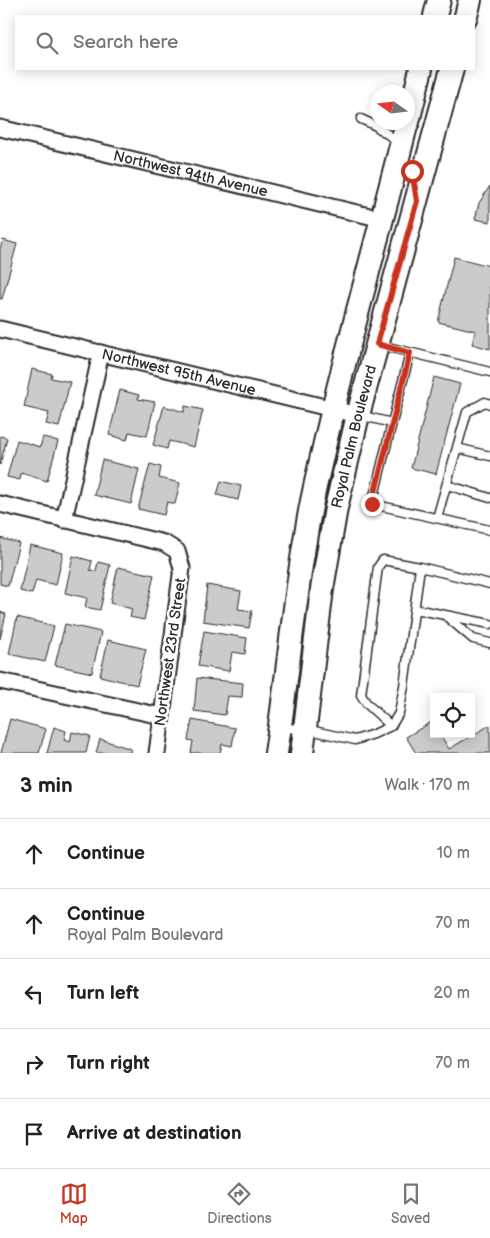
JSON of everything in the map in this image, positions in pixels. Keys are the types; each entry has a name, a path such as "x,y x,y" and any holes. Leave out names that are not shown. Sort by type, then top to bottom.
{"main road":[{"path":"435,15 439,0"},
{"path":"466,15 470,0"},
{"name":"Royal Palm Boulevard","path":"415,93 421,70"},
{"name":"Royal Palm Boulevard","path":"302,753 322,589 336,508 358,415 452,70"},
{"path":"406,130 407,152 417,201"},
{"name":"Royal Palm Boulevard","path":"276,753 297,586 312,502 406,130"}],"street":[{"name":"Northwest 94th Avenue","path":"0,128 382,219"},
{"name":"Northwest 95th Avenue","path":"0,329 358,415"},
{"path":"0,504 64,520 101,353"},
{"name":"Northwest 23rd Street","path":"64,520 164,543 177,551 182,568 157,753"},
{"path":"0,681 161,716"}],"lane":[{"path":"361,119 370,123"},
{"path":"377,344 490,372"},
{"path":"410,353 372,504 490,530"},
{"path":"437,518 467,412 485,402 490,404"},
{"path":"358,415 392,424"},
{"path":"457,448 490,456"},
{"path":"447,486 490,498"},
{"path":"391,726 367,704 361,695 378,567 383,560 490,584"},
{"path":"280,728 305,729 355,740 391,726 399,713 401,704 420,567"},
{"path":"415,609 490,624"},
{"path":"444,615 473,639 490,643"}],"building":[{"path":"490,186 490,222 475,219 479,203"},
{"path":"3,240 17,244 2,299 0,299 0,249"},
{"path":"454,257 490,266 490,349 472,344 476,331 438,322"},
{"path":"32,369 52,374 51,378 70,382 59,427 46,424 49,413 24,407"},
{"path":"434,377 460,384 436,474 411,468"},
{"path":"120,390 139,395 138,399 155,402 147,436 129,432 127,440 109,435"},
{"path":"164,406 184,412 185,406 203,410 194,447 169,441 167,449 153,445"},
{"path":"0,436 7,438 0,465"},
{"path":"43,437 58,441 47,481 21,473 20,480 7,477 17,440 40,447"},
{"path":"102,460 139,469 131,504 94,495"},
{"path":"150,464 161,467 159,478 180,483 175,504 167,502 164,515 138,509"},
{"path":"221,481 241,486 238,500 217,495"},
{"path":"0,538 19,543 8,586 0,584"},
{"path":"30,545 63,553 56,585 36,580 32,594 20,591"},
{"path":"73,556 92,561 90,570 96,571 98,562 110,565 100,610 85,607 87,598 65,593"},
{"path":"118,567 154,575 144,620 130,617 132,609 110,603"},
{"path":"207,585 241,591 238,609 252,611 249,628 203,621"},
{"path":"0,612 6,614 0,639"},
{"path":"17,617 54,626 45,662 9,654"},
{"path":"65,624 101,632 92,673 55,665"},
{"path":"204,631 247,638 245,654 232,652 229,671 198,666"},
{"path":"108,640 146,649 137,685 100,676"},
{"path":"197,678 243,683 242,697 228,696 225,715 194,711"},
{"path":"10,719 46,729 39,753 1,753"},
{"path":"192,720 235,728 232,746 222,744 220,753 191,753 193,741 188,740"},
{"path":"430,723 430,738 442,738 449,749 468,738 475,738 475,734 490,725 490,753 416,753 406,737"},
{"path":"54,727 66,731 64,740 70,742 72,732 90,736 86,753 47,753"},
{"path":"100,739 131,749 130,753 96,753"}],"route":[{"path":"372,504 410,353 377,344 417,201 412,171"}]}
